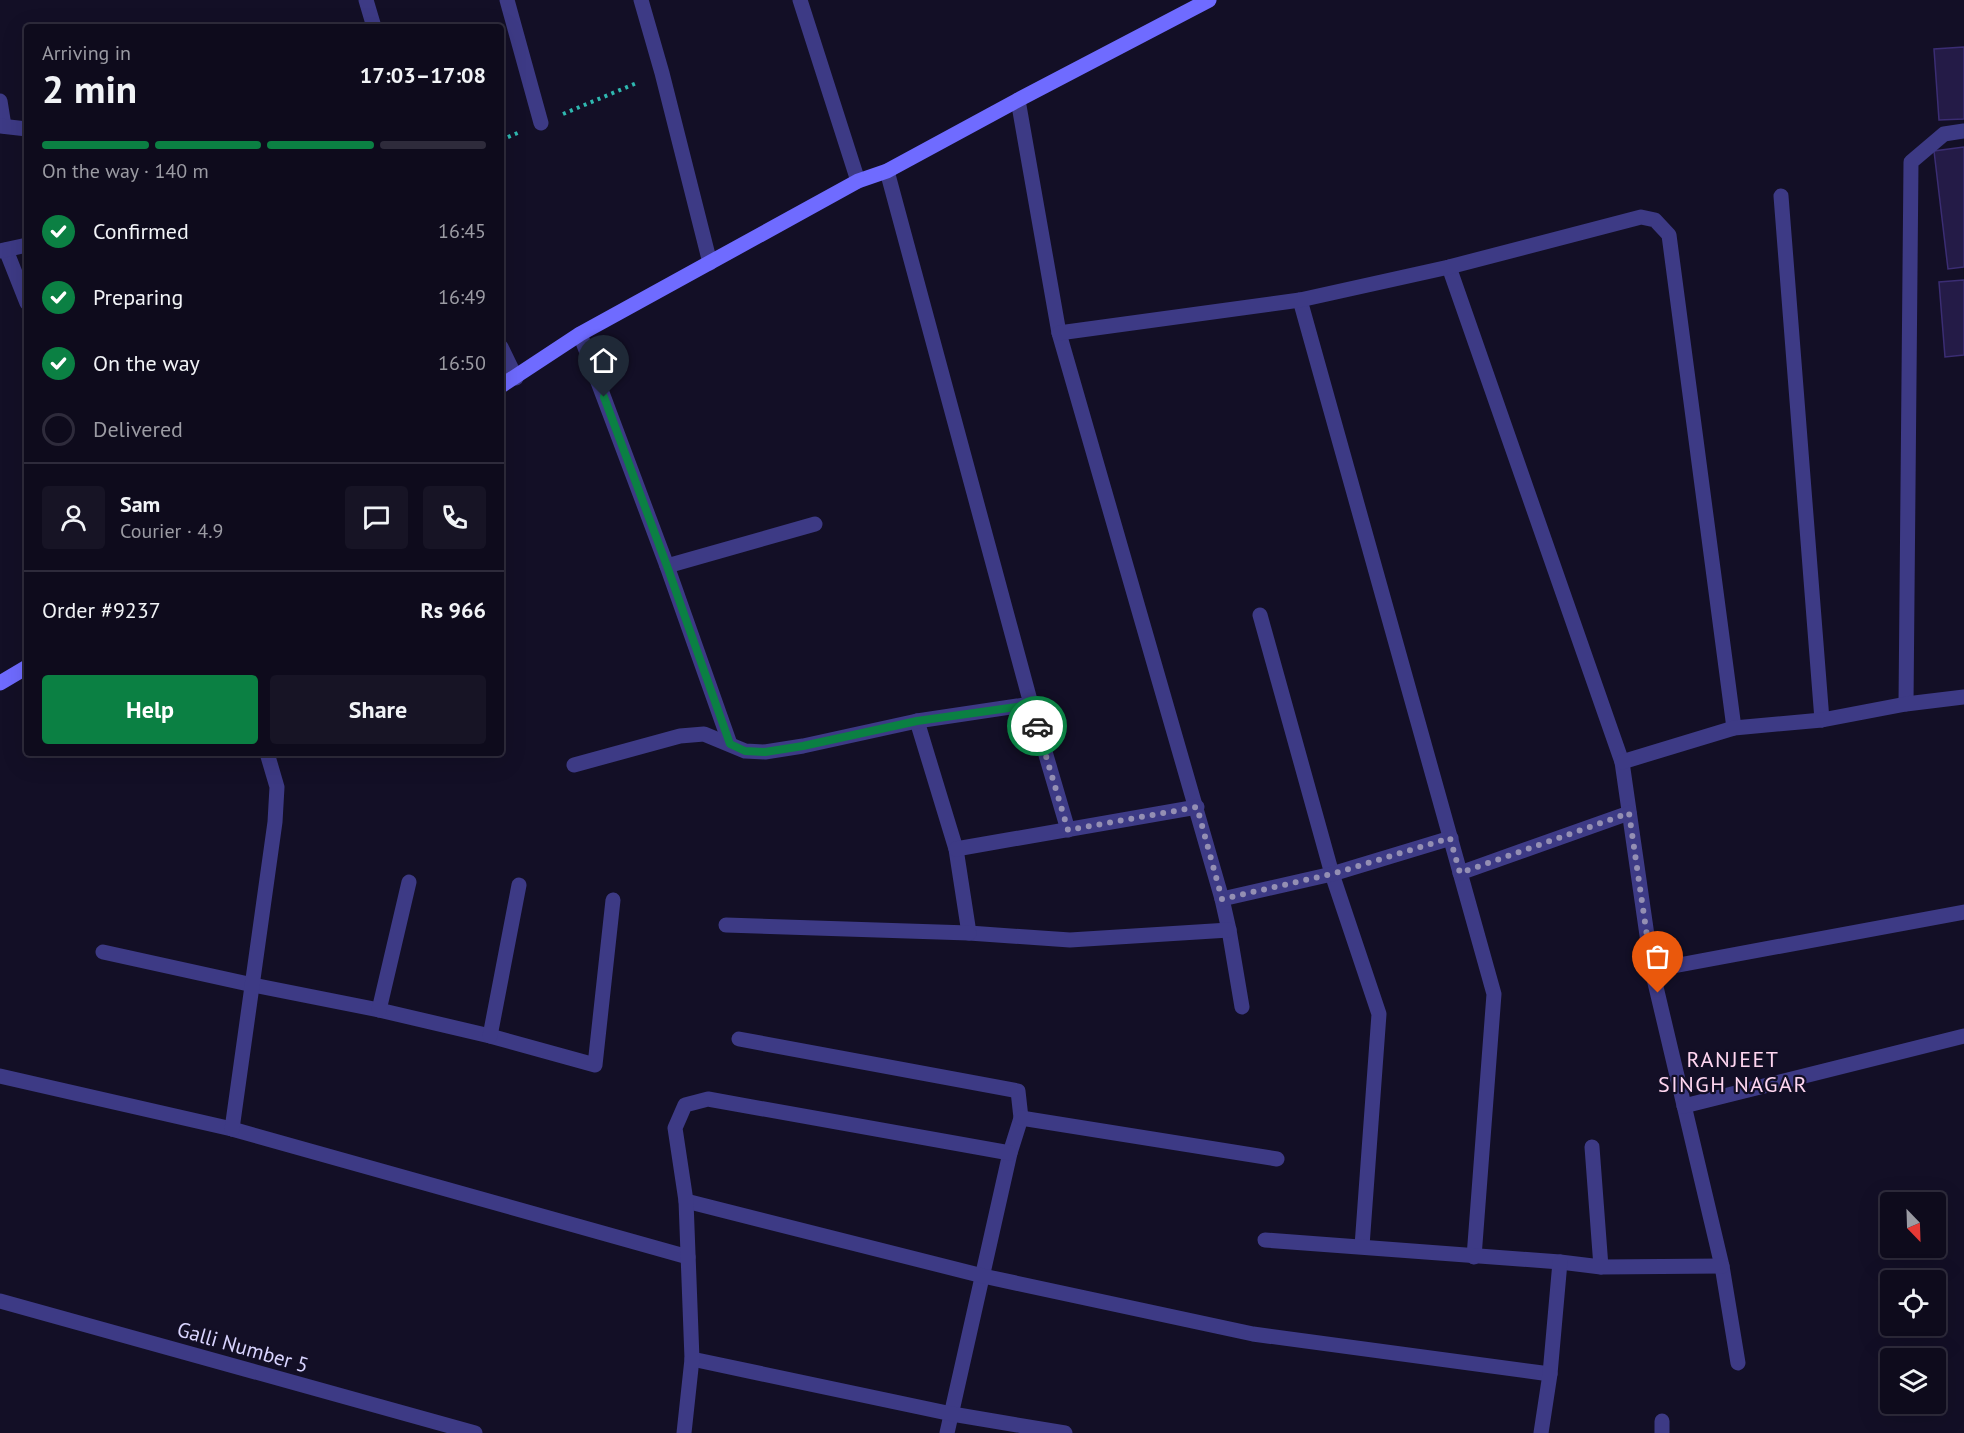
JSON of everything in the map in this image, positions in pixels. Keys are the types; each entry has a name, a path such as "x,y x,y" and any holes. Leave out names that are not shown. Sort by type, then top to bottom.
{"main road":[{"path":"504,384 580,334 858,181 887,171 1209,0"},
{"path":"0,683 24,669"}],"street":[{"path":"366,0 373,24"},
{"path":"507,0 541,123"},
{"path":"641,0 710,263"},
{"path":"800,0 858,181"},
{"path":"1018,100 1059,333 1222,899 1242,1007"},
{"path":"0,101 2,126 24,129"},
{"path":"1906,704 1911,162 1944,134 1964,131"},
{"path":"887,171 1031,705 1068,830"},
{"path":"1782,196 1822,720"},
{"path":"1059,333 1300,300 1449,267 1641,217 1655,220 1669,235 1734,728"},
{"path":"24,246 3,251 24,296"},
{"path":"1449,267 1622,762 1652,970 1722,1266 1738,1363"},
{"path":"1300,300 1494,994 1474,1257"},
{"path":"580,334 667,566 730,744"},
{"path":"504,353 516,378"},
{"path":"667,566 815,525"},
{"path":"1260,615 1332,874 1379,1014 1362,1246"},
{"path":"1622,762 1734,728 1822,720 1906,704 1964,697"},
{"path":"574,765 680,736 704,734 745,751 765,752 917,721 1031,705"},
{"path":"917,721 956,849 969,933"},
{"path":"232,1129 275,822 277,786 268,756"},
{"path":"956,849 1197,807"},
{"path":"1460,873 1629,813"},
{"path":"1222,899 1332,874 1450,838"},
{"path":"379,1010 409,882"},
{"path":"490,1036 519,885"},
{"path":"103,952 379,1010 490,1036 595,1065 613,900"},
{"path":"1652,970 1964,912"},
{"path":"726,925 969,933 1070,940 1229,930"},
{"path":"1684,1106 1964,1036"},
{"path":"739,1039 1018,1091 1021,1118 1010,1152 947,1433"},
{"path":"0,1076 232,1129 688,1257"},
{"path":"684,1433 692,1359 686,1201 675,1128 685,1105 708,1099 1010,1152"},
{"path":"1021,1118 1277,1159"},
{"path":"1592,1147 1601,1267"},
{"path":"686,1201 983,1276 1254,1334 1550,1374"},
{"path":"1265,1240 1601,1267 1722,1266"},
{"path":"1542,1433 1560,1262"},
{"name":"Galli Number 5","path":"0,1300 476,1433"},
{"path":"692,1359 951,1413 1065,1433"}],"path":[{"path":"504,139 662,73"}],"building":[{"path":"1964,47 1964,119 1939,120 1934,49"},
{"path":"1964,147 1964,267 1948,269 1934,151"},
{"path":"1964,280 1964,355 1945,357 1939,282"}],"way so far":[{"path":"1037,726 1068,830 1197,807 1222,899 1332,874 1450,838 1460,873 1629,813 1652,970 1658,993"}],"district":[{"name":"RANJEET SINGH NAGAR","path":"1733,1072"}],"route":[{"path":"604,397 730,744 745,751 765,752 917,721 1031,705 1037,726"}]}
